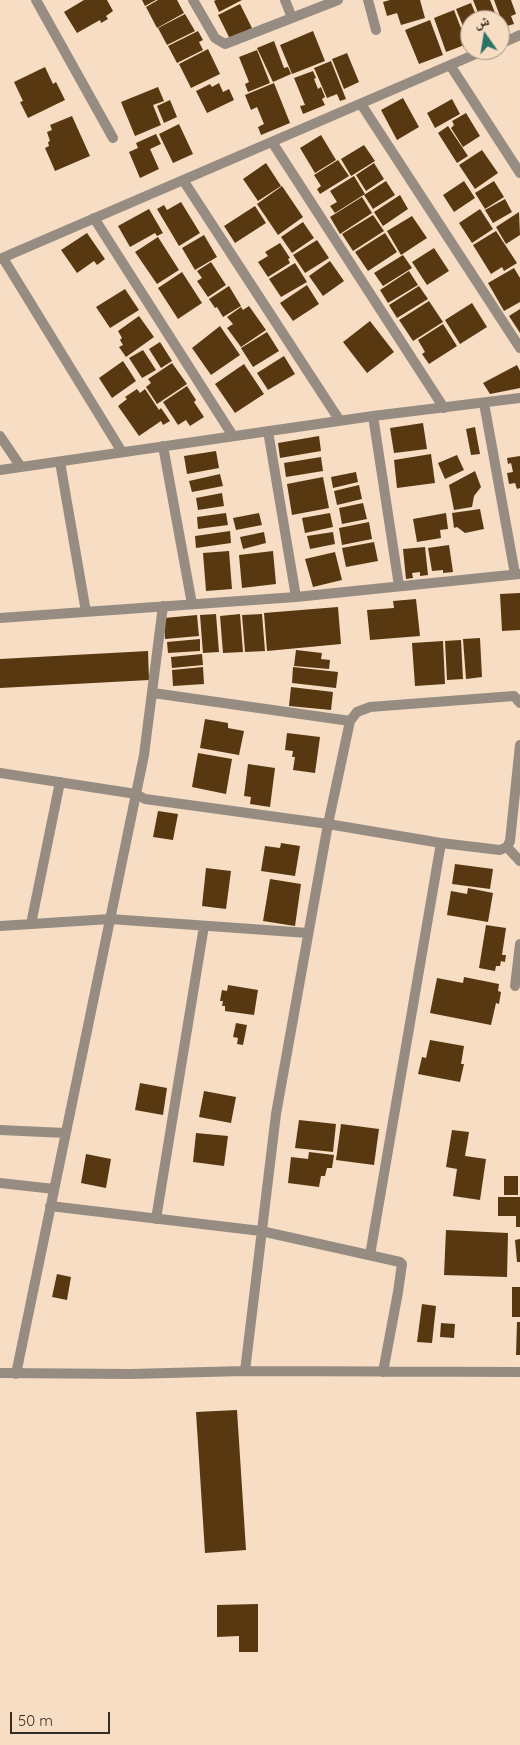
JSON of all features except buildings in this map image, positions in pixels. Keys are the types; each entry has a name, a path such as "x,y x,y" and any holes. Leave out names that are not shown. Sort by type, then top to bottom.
{"street":[{"path":"36,0 113,138"},
{"path":"193,0 215,38 224,44 338,0"},
{"path":"285,0 292,18"},
{"path":"368,0 376,30"},
{"path":"122,452 2,258 462,60"},
{"path":"450,65 520,173"},
{"path":"361,104 520,348"},
{"path":"272,142 444,408"},
{"path":"183,180 340,421"},
{"path":"94,218 233,436"},
{"path":"0,470 373,416 484,404 520,398"},
{"path":"0,618 296,596 518,574 484,404"},
{"path":"373,416 398,586"},
{"path":"268,431 296,596"},
{"path":"0,436 21,467"},
{"path":"163,446 192,604"},
{"path":"60,462 86,612"},
{"path":"16,1374 144,755 163,606"},
{"path":"153,693 350,722"},
{"path":"246,1371 276,1114 328,824 350,722 357,712 370,706 514,696 520,703"},
{"path":"0,773 136,794 145,799 500,850 507,847 510,841 520,745"},
{"path":"31,924 60,782"},
{"path":"370,1254 441,843"},
{"path":"507,847 520,861"},
{"path":"0,926 110,919 308,933"},
{"path":"156,1219 204,926"},
{"path":"515,986 520,944"},
{"path":"0,1130 65,1133"},
{"path":"0,1183 54,1189"},
{"path":"50,1206 261,1231 398,1260 402,1264 383,1372"},
{"path":"0,1373 246,1371 520,1372"}]}
